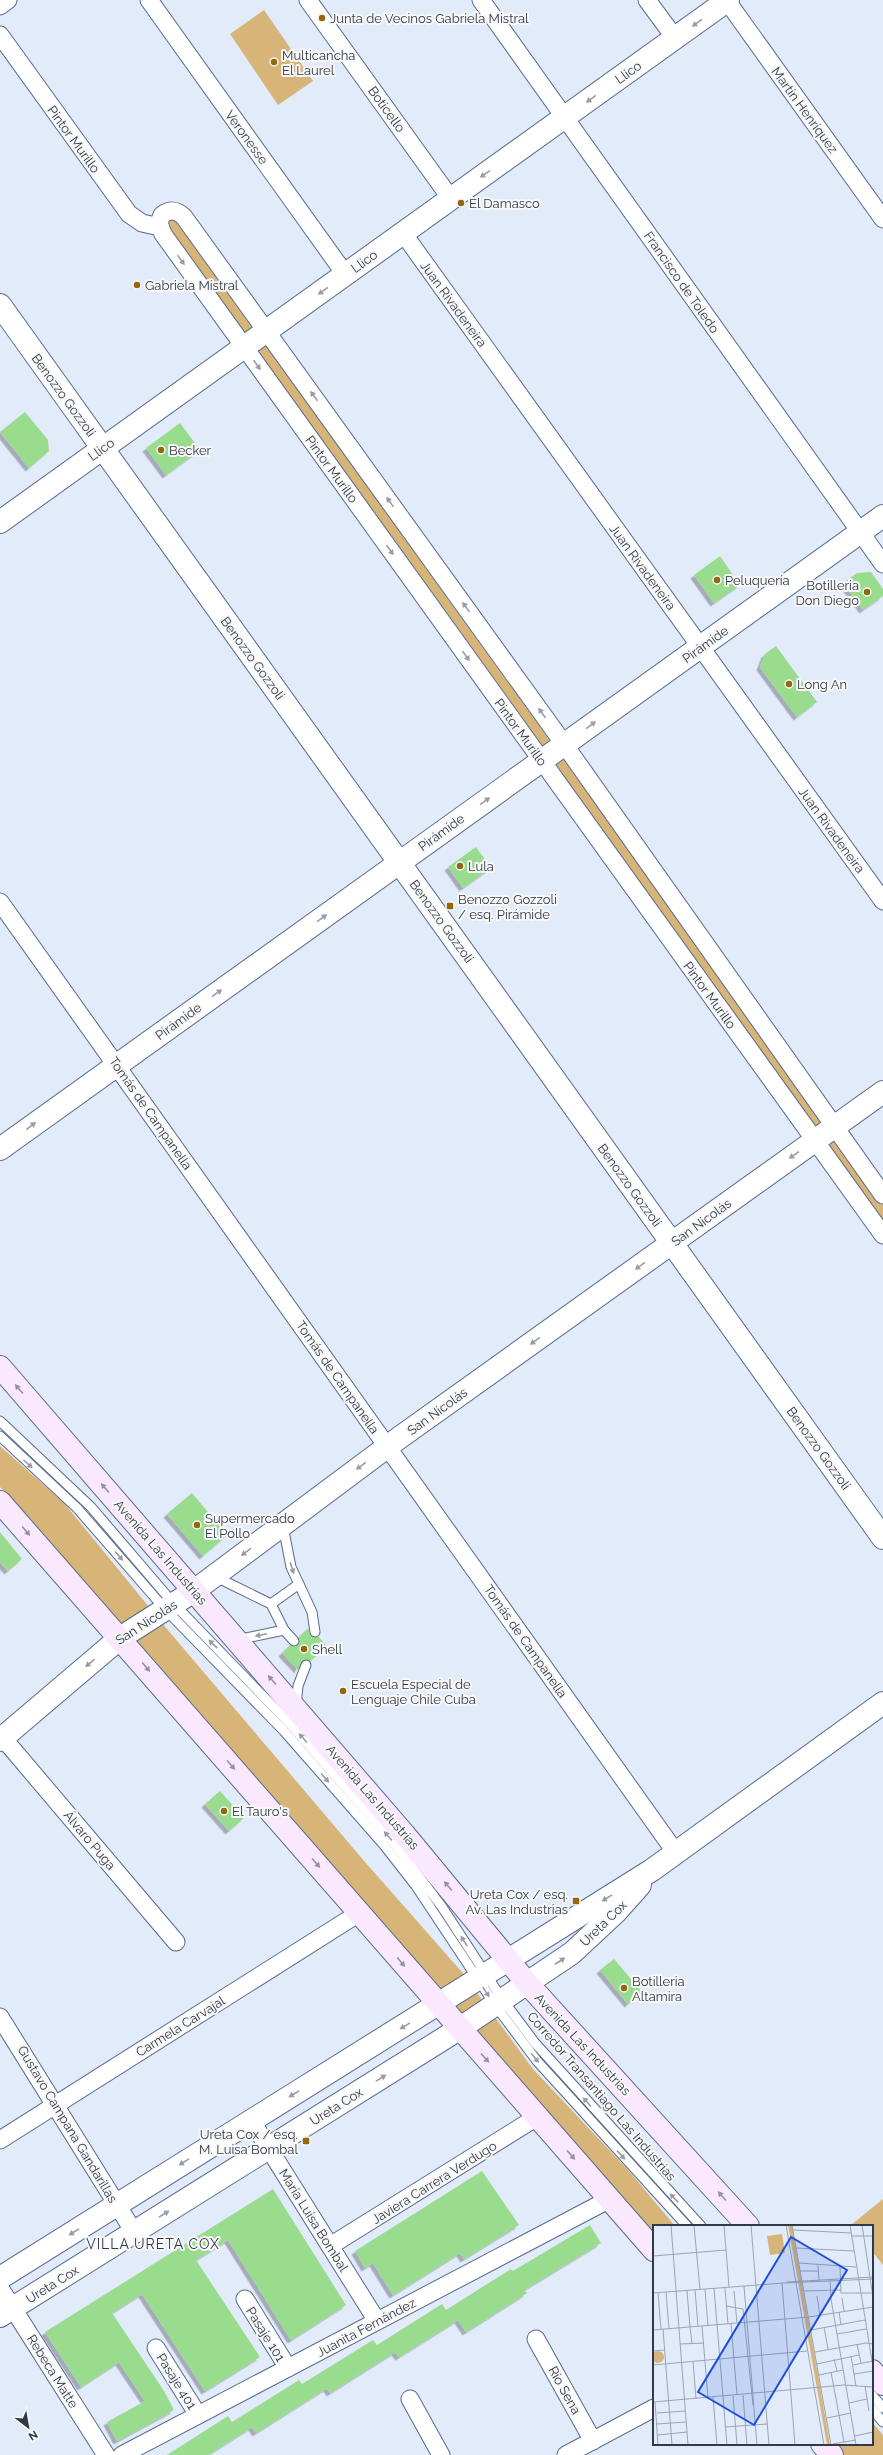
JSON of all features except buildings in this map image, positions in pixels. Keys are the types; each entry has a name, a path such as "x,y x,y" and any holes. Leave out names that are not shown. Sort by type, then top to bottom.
{"main road":[{"name":"Avenida Las Industrias","path":"0,1367 296,1708 527,1983 747,2225"},
{"path":"2,1509 120,1638 438,2005 653,2249"},
{"path":"873,2372 883,2384"},
{"path":"823,2445 832,2455"}],"street":[{"path":"0,6 8,0"},
{"name":"Veronesse","path":"149,0 345,274"},
{"name":"Boticello","path":"308,0 451,199"},
{"name":"Francisco de Toledo","path":"481,0 883,564"},
{"path":"647,0 675,38"},
{"name":"Llico","path":"0,522 728,1"},
{"name":"Martín Henríquez","path":"728,1 883,219"},
{"name":"Pintor Murillo","path":"0,35 129,214 142,223 160,227"},
{"name":"Pintor Murillo","path":"883,1195 564,744 180,213 170,211 162,215 159,223 160,227 244,347 883,1235"},
{"name":"Juan Rivadeneira","path":"403,233 883,901"},
{"name":"Benozzo Gozzoli","path":"0,305 883,1538"},
{"name":"Pirámide","path":"0,1149 883,516"},
{"name":"Tomás de Campanella","path":"0,902 676,1853"},
{"name":"San Nicolás","path":"2,1739 120,1638 194,1591 387,1447 883,1092"},
{"name":"Ureta Cox","path":"0,2278 652,1870 883,1703"},
{"name":"Álvaro Puga","path":"2,1739 176,1942"},
{"name":"Ureta Cox","path":"6,2312 459,2029 572,1953 591,1937 616,1912 652,1870"},
{"name":"Carmela Carvajal","path":"0,2140 359,1913"},
{"name":"Gustavo Campana Gandarillas","path":"0,2017 134,2232"},
{"name":"Javiera Carrera Verdugo","path":"330,2246 537,2117"},
{"name":"María Luisa Bombal","path":"251,2120 377,2321"},
{"name":"Juanita Fernández","path":"122,2455 610,2199"},
{"name":"Rebeca Matte","path":"0,2288 6,2312 106,2455"},
{"name":"Pasaje 101","path":"245,2299 288,2368"},
{"name":"Río Sena","path":"536,2339 593,2441"},
{"name":"Pasaje 401","path":"156,2348 198,2415"},
{"path":"410,2398 441,2455"},
{"path":"566,2455 653,2409"}],"lane":[{"name":"Corredor Transantiago Las Industrias","path":"0,1421 91,1507 170,1607"},
{"name":"Corredor Transantiago Las Industrias","path":"0,1436 77,1508 170,1607 290,1724 393,1842 442,1907 481,1977 498,2002 572,2102 686,2225"},
{"path":"282,1524 291,1567 312,1612 315,1632"},
{"path":"214,1576 271,1604 284,1630 294,1641"},
{"path":"271,1604 299,1584"},
{"path":"237,1640 284,1630"},
{"path":"296,1708 298,1686 306,1665"},
{"name":"Corredor Transantiago Las Industrias","path":"498,2002 700,2225"},
{"path":"873,2396 883,2408"},
{"path":"873,2410 883,2422"}],"shaded area":[{"path":"264,10 313,81 278,105 230,34"},
{"path":"173,217 181,221 377,500 883,1204 883,1224 169,233 166,222"},
{"path":"0,1446 64,1503 167,1629 365,1862 461,1971 533,2069 629,2171 674,2225 653,2225 653,2239 0,1487"},
{"path":"883,2199 883,2265 873,2252 873,2225 851,2225"},
{"path":"873,2423 883,2435 883,2455 844,2455 835,2445 873,2445"}],"place":[{"name":"Junta de Vecinos Gabriela Mistral","path":"322,18"},
{"name":"Multicancha El Laurel","path":"274,62"},
{"name":"El Damasco","path":"461,203"},
{"name":"Gabriela Mistral","path":"137,285"},
{"name":"Becker","path":"161,450"},
{"name":"Peluquería","path":"717,580"},
{"name":"Botilleria Don Diego","path":"867,592"},
{"name":"Long An","path":"789,684"},
{"name":"Lula","path":"460,866"},
{"name":"Benozzo Gozzoli / esq. Pirámide","path":"450,906"},
{"name":"Supermercado El Pollo","path":"197,1525"},
{"name":"Shell","path":"304,1649"},
{"name":"Escuela Especial de Lenguaje Chile Cuba","path":"343,1691"},
{"name":"El Tauro's","path":"224,1811"},
{"name":"Ureta Cox / esq. Av. Las Industrias","path":"576,1901"},
{"name":"Botilleria Altamira","path":"624,1988"},
{"name":"Ureta Cox / esq. M. Luisa Bombal","path":"306,2141"}],"district":[{"name":"VILLA URETA COX","path":"153,2244"}]}
